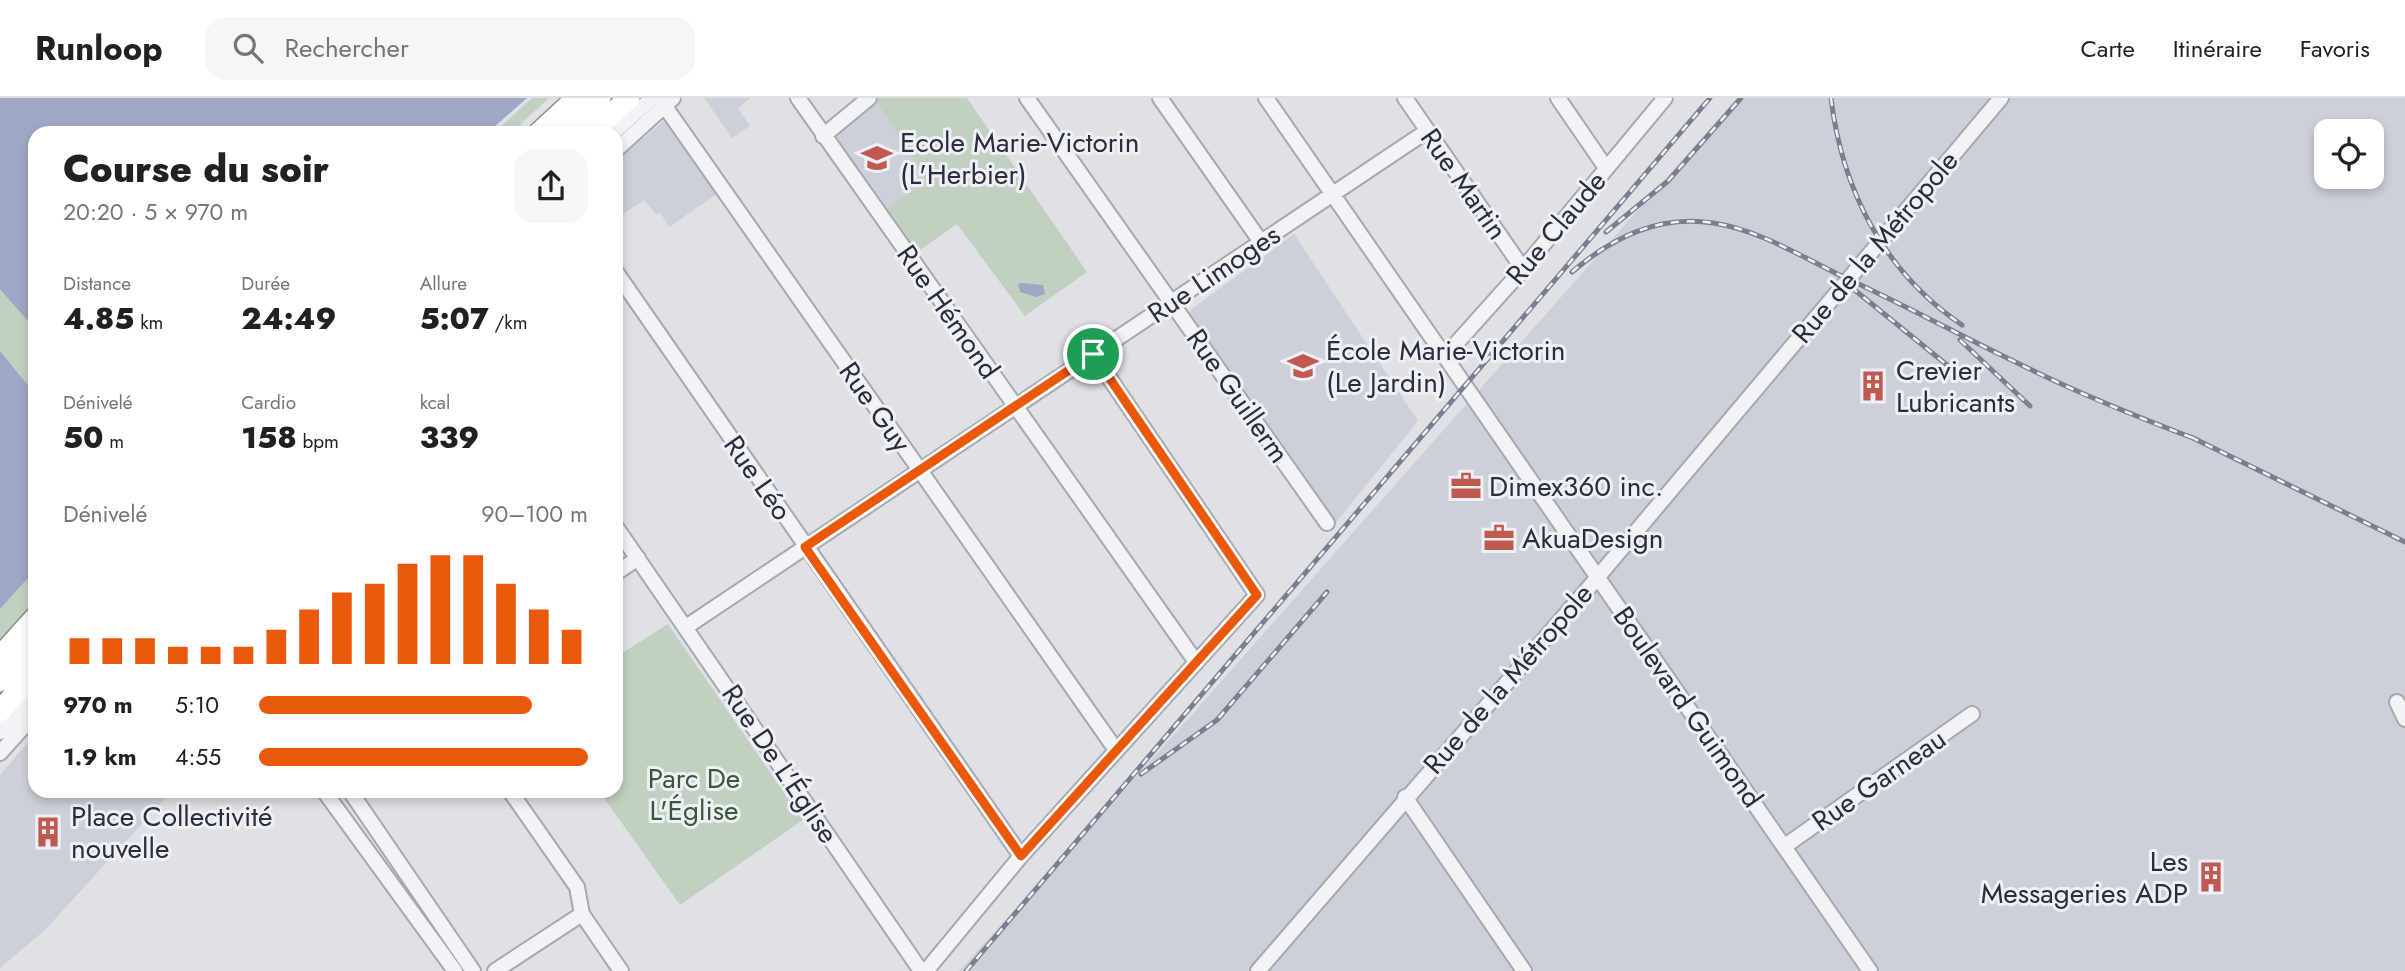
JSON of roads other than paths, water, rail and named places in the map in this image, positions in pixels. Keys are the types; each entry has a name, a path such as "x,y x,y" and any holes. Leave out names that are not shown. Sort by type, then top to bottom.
{"highway":[{"path":"547,126 577,98"},
{"path":"570,126 600,98"},
{"path":"585,126 615,98"},
{"path":"598,126 629,98"},
{"path":"0,657 28,626"},
{"path":"0,681 28,651"},
{"path":"0,697 28,666"},
{"path":"0,711 28,680"}],"street":[{"name":"Rue Hémond","path":"798,98 1196,662"},
{"path":"823,136 869,98"},
{"name":"Rue Guillerm","path":"1027,98 1327,523"},
{"path":"1160,98 1261,242"},
{"name":"Boulevard Guimond","path":"1266,98 1870,971"},
{"name":"Rue Martin","path":"1405,98 1523,269"},
{"path":"1558,98 1606,168"},
{"name":"Rue Claude","path":"1446,355 1523,269 1665,98"},
{"name":"Rue de la Métropole","path":"1258,971 1405,797 1598,577 2001,98"},
{"path":"623,126 662,100"},
{"path":"623,142 662,100"},
{"name":"Rue Guy","path":"662,100 1116,750"},
{"name":"Rue Limoges","path":"686,627 1427,131"},
{"name":"Rue Léo","path":"623,282 1021,856"},
{"path":"926,971 1021,856 1257,595 1093,354"},
{"name":"Rue De L'Église","path":"623,537 921,971"},
{"path":"623,568 638,558"},
{"path":"0,732 28,700"},
{"path":"2397,702 2405,719"},
{"name":"Rue Garneau","path":"1785,846 1972,714"},
{"path":"0,753 28,722"},
{"path":"1405,797 1524,971"},
{"path":"329,798 455,971"},
{"path":"337,808 346,798"},
{"path":"356,798 473,971"},
{"path":"515,798 577,887 582,914 621,971"},
{"path":"495,971 582,914"}],"water":[{"path":"0,98 527,98 495,126 28,126 28,321 0,289"},
{"path":"1018,284 1043,285 1045,294 1036,297 1020,292"},
{"path":"0,351 28,385 28,578 0,609"}],"railway":[{"path":"966,971 1710,98"},
{"path":"1606,232 1668,181 1741,98"},
{"path":"1831,98 1845,165 1871,226 1910,280 1934,304 1962,325"},
{"path":"1572,272 1604,248 1637,231 1674,222 1693,221 1731,227 1783,247 2056,382 2198,440"},
{"path":"1851,287 1947,365"},
{"path":"1960,340 2030,406"},
{"path":"2191,437 2405,542"},
{"path":"1141,774 1217,720 1327,592"}],"place":[{"name":"Ecole Marie-Victorin (L'Herbier)","path":"877,158"},
{"name":"École Marie-Victorin (Le Jardin)","path":"1303,366"},
{"name":"Crevier Lubricants","path":"1873,386"},
{"name":"Dimex360 inc.","path":"1466,486"},
{"name":"AkuaDesign","path":"1499,538"},
{"name":"Place Collectivité nouvelle","path":"48,832"},
{"name":"Les Messageries ADP","path":"2211,877"}],"park label":[{"name":"Parc De L'Église","path":"694,794"}]}
